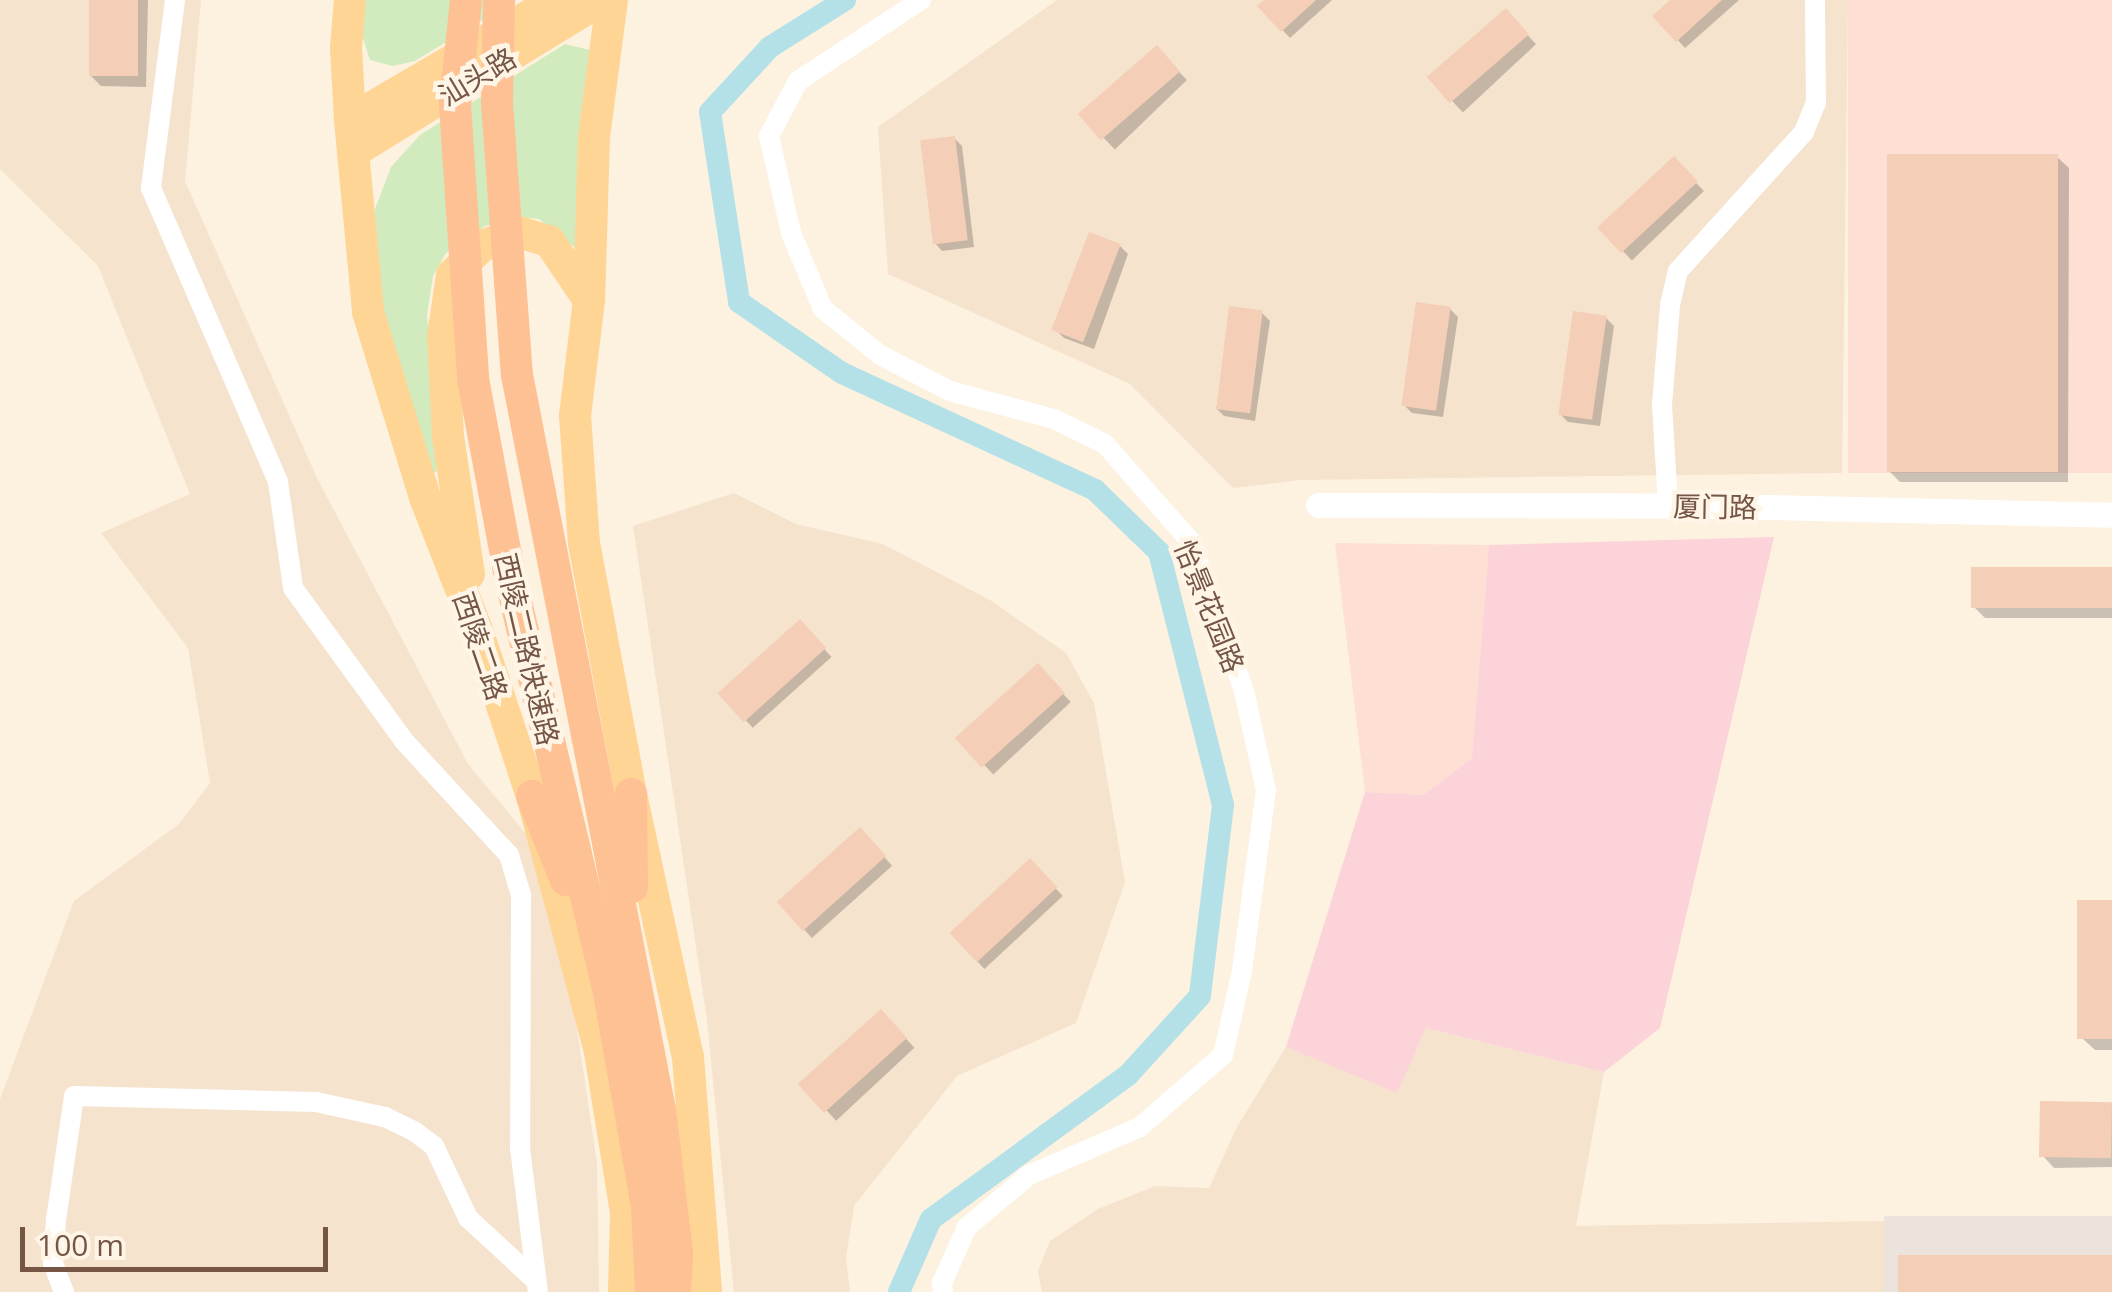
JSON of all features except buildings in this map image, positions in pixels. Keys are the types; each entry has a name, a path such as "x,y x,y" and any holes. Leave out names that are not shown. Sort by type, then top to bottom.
{"highway":[{"name":"西陵二路快速路","path":"466,0 455,106 473,379 510,577 660,1110 677,1253 674,1292"},
{"name":"西陵二路快速路","path":"499,0 497,104 518,375 621,982 647,1207 651,1292"},
{"path":"621,982 631,794"},
{"path":"532,796 621,982"}],"main road":[{"name":"西陵二路","path":"350,0 346,48 351,136 368,312 426,500 477,630 532,796 600,1052 626,1213 624,1292"},
{"name":"汕头路","path":"351,136 556,0"},
{"name":"汕头路","path":"351,136 601,0"},
{"path":"612,0 594,136 589,300 575,415 584,542 631,794 688,1057 702,1194 706,1292"},
{"path":"477,630 448,437 443,336 452,275 483,244 522,233 549,241 589,300"}],"street":[{"path":"174,0 151,188 278,482 293,588 404,740 509,855 521,895 520,1148 536,1285"},
{"name":"怡景花园路","path":"921,0 798,81 770,136 791,233 823,309 880,355 950,391 1054,419 1105,444 1191,542 1244,691 1266,790 1242,970 1223,1055 1140,1127 1029,1175 967,1227 942,1282 943,1292"},
{"path":"1668,506 1662,405 1670,305 1678,271 1804,132 1816,104 1815,0"},
{"name":"厦门路","path":"1318,505 1668,506 2112,515"},
{"path":"64,1292 54,1263 56,1220 74,1096 316,1102 385,1118 414,1131 434,1146 468,1218 536,1285"}],"shaded area":[{"path":"0,0 201,0 185,181 317,478 468,764 531,840 574,1009 597,1163 599,1292 0,1292 0,1099 74,901 179,824 210,783 188,648 101,533 190,494 98,266 0,169"},
{"path":"1057,0 1848,0 1842,473 1301,480 1233,488 1130,384 888,274 878,127"},
{"path":"1848,0 2112,0 2112,473 1848,473"},
{"path":"734,493 796,524 883,544 990,600 1066,653 1094,703 1125,882 1076,1023 957,1076 854,1206 846,1258 850,1292 734,1292 707,1020 633,526"},
{"path":"1774,537 1660,1028 1604,1072 1426,1028 1397,1093 1286,1047 1365,792 1423,795 1472,758 1489,545"},
{"path":"1335,543 1489,545 1472,758 1423,795 1365,792"},
{"path":"1426,1028 1604,1072 1576,1226 1884,1221 1884,1292 1042,1292 1038,1271 1050,1241 1098,1209 1155,1186 1209,1188 1237,1127 1286,1047 1397,1092"},
{"path":"1884,1216 2112,1216 2112,1292 1884,1292"}],"green space":[{"path":"363,0 516,0 415,61 393,66 370,60 362,35"},
{"path":"565,44 590,50 578,250 539,219 519,217 485,226 446,253 433,276 427,315 442,470 427,474 377,311 375,209 391,167 420,135"}],"waterway":[{"path":"845,0 770,47 710,112 739,302 842,373 1095,490 1159,552 1223,805 1200,996 1128,1075 931,1219 899,1292"}]}
